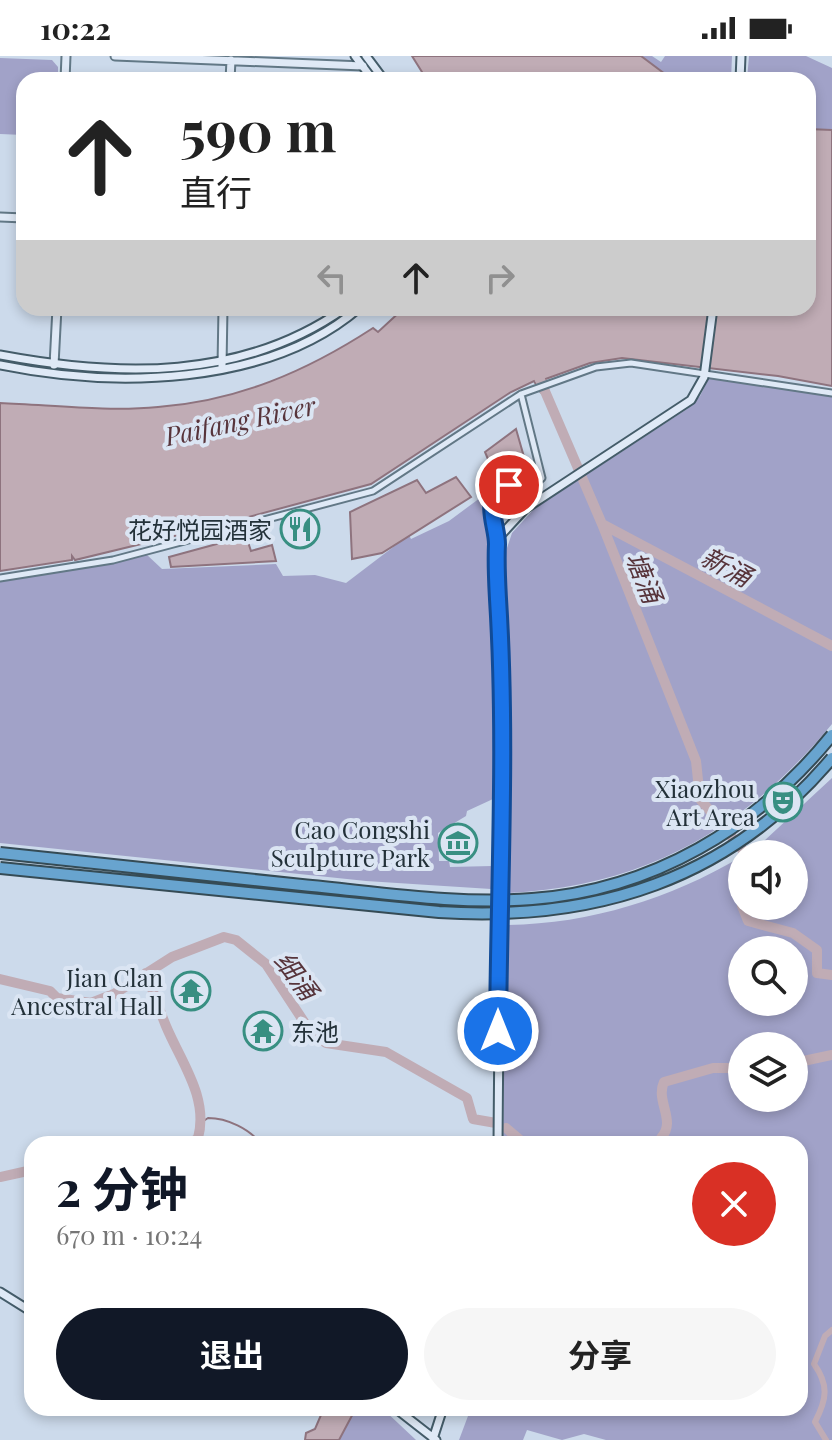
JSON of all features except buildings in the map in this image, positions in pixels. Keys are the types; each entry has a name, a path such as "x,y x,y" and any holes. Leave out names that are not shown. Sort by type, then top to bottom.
{"highway":[{"path":"0,853 431,897 505,900 553,897 629,880 706,846 769,802 832,735"},
{"path":"0,868 439,912 558,911 632,894 700,865 778,812 832,758"}],"main road":[{"path":"115,56 363,66"},
{"path":"320,63 336,56"},
{"path":"355,56 367,72"},
{"path":"230,72 231,60"},
{"path":"54,365 57,316"},
{"path":"222,365 223,316"},
{"path":"0,355 54,365 137,371 222,365 289,339 331,316"},
{"path":"0,365 136,379 222,365 304,342 346,316"},
{"path":"499,1136 502,660 496,567 498,541 519,513 687,404 699,390 705,371 712,316"},
{"path":"0,1292 24,1307"},
{"path":"403,1416 434,1440 441,1416"}],"street":[{"path":"0,578 113,560 373,491 521,394 615,363 705,371 832,393"},
{"path":"498,541 494,534 492,502 496,492 506,486 538,483 542,478 521,394"}],"shaded area":[{"path":"641,56 652,56 661,62 665,56 732,56 731,72 662,72"},
{"path":"749,56 806,56 832,68 832,130 816,129 816,72 748,72"},
{"path":"0,58 52,60 58,72 16,72 16,135 0,134"},
{"path":"709,378 832,396 832,724 764,794 689,846 648,865 604,879 507,893 510,666 504,557 512,533 534,509 687,409 700,396"},
{"path":"480,498 481,505 486,505 491,578 493,799 467,811 466,816 438,833 439,861 449,861 450,867 492,866 491,889 366,881 0,843 0,580 145,553 162,569 276,564 283,576 315,575 346,583 409,535 411,539 449,521"},
{"path":"832,778 832,1440 606,1440 584,1434 562,1440 527,1430 523,1440 459,1440 468,1416 808,1416 808,1136 503,1136 506,925 537,924 598,914 657,897 728,864 728,920 808,920 808,840 765,840"},
{"path":"352,1416 390,1416 416,1440 339,1440"}],"water":[{"path":"412,56 641,56 662,72 422,72"},
{"name":"Paifang River","path":"816,129 832,130 832,386 778,376 622,358 590,363 540,381 541,393 534,381 511,392 371,484 75,560 72,556 72,560 0,571 0,403 99,408 188,404 244,391 271,381 323,358 373,328 378,332 395,316 816,316"},
{"path":"516,429 528,471 495,476 485,452"},
{"path":"456,477 471,497 382,553 352,559 350,512 417,480 426,493"},
{"path":"246,536 251,551 272,545 276,561 171,567 169,557"},
{"path":"321,1416 352,1416 339,1440 305,1440 306,1433 315,1429"}],"waterway":[{"name":"塘涌","path":"535,368 602,524 696,761 700,799 734,840"},
{"name":"新涌","path":"602,524 832,646"},
{"name":"塘涌","path":"748,920 793,933 817,950 817,973 832,975"},
{"name":"细涌","path":"0,979 50,991 57,998 91,1003 114,994 172,957 224,937 236,940 266,964 310,1031 326,1043 386,1052 467,1098 473,1119 496,1123"},
{"path":"146,973 197,1094 200,1109 198,1136"},
{"name":"细涌","path":"808,1060 832,1055"},
{"name":"细涌","path":"662,1136 667,1125 662,1096 664,1082 713,1068 728,1068"},
{"path":"202,1122 208,1118 230,1122 253,1136"},
{"name":"细涌","path":"506,1128 516,1136"},
{"path":"0,1177 24,1172"},
{"path":"826,1440 815,1422 825,1392 814,1364 825,1336 832,1330"}],"place":[{"name":"花好悦园酒家","path":"300,529"},
{"name":"Xiaozhou Art Area","path":"783,802"},
{"name":"Cao Congshi Sculpture Park","path":"458,843"},
{"name":"Jian Clan Ancestral Hall","path":"191,991"},
{"name":"东池","path":"263,1031"}],"route":[{"path":"498,1031 502,660 496,567 498,541 494,534 492,502 496,492 509,485"}]}
